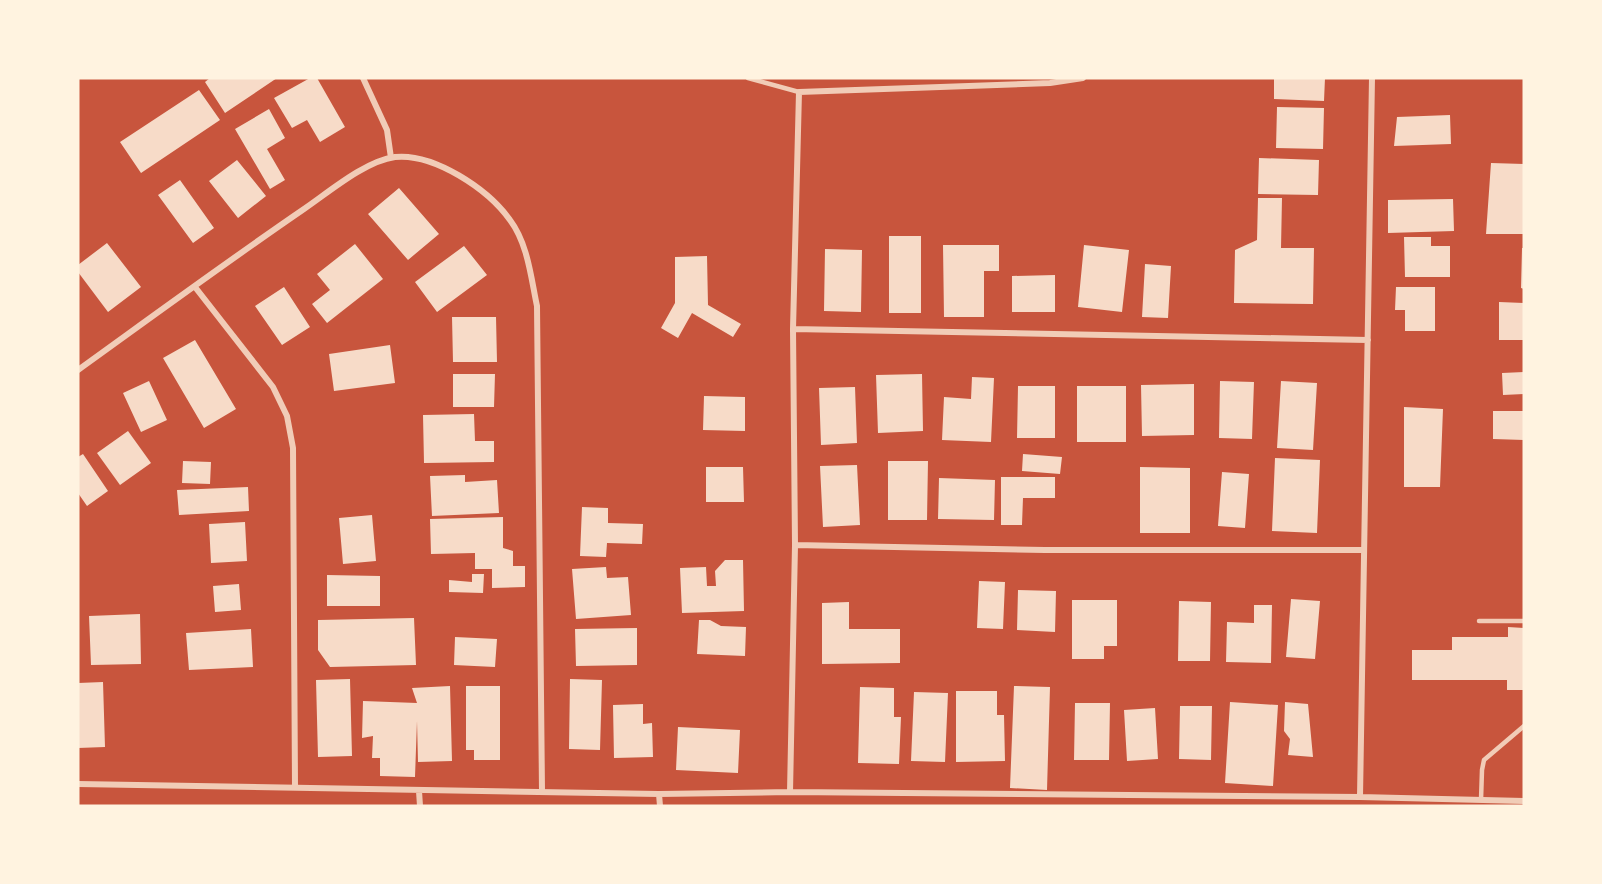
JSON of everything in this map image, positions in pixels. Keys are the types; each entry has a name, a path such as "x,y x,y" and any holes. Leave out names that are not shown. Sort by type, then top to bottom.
{"street":[{"path":"363,78 387,130 392,158"},
{"path":"790,792 795,545 793,329 799,92 1050,83 1083,78"},
{"path":"1360,797 1372,78"},
{"path":"78,370 354,175 392,158 408,156 424,159 456,173 484,194 510,220 524,250 537,306 542,791"},
{"path":"195,287 273,387 287,416 293,448 294,787"},
{"path":"793,329 1368,340"},
{"path":"795,545 1045,550 1363,550"},
{"path":"78,784 659,794 790,792 1360,797 1524,801"},
{"path":"420,791 420,806"},
{"path":"659,794 660,806"},
{"path":"1325,797 1325,806"}],"lane":[{"path":"748,78 799,92"},
{"path":"1479,621 1524,621"},
{"path":"1481,800 1484,760 1524,726"}],"building":[{"path":"210,78 277,78 225,113 205,82"},
{"path":"310,78 317,78 345,127 320,142 307,120 292,128 274,98"},
{"path":"1274,78 1325,78 1324,101 1274,99"},
{"path":"199,90 220,120 141,173 120,142"},
{"path":"1277,107 1324,108 1323,149 1276,148"},
{"path":"269,109 285,138 267,149 285,180 270,189 235,129"},
{"path":"1450,115 1451,144 1394,146 1397,117"},
{"path":"1259,158 1319,160 1318,195 1258,194"},
{"path":"237,160 266,196 238,218 209,181"},
{"path":"1491,163 1524,164 1524,234 1486,234"},
{"path":"180,180 214,228 193,243 158,195"},
{"path":"399,188 439,234 408,260 368,214"},
{"path":"1258,198 1282,198 1281,248 1314,248 1313,304 1234,303 1235,250 1257,240"},
{"path":"1453,199 1454,231 1388,233 1388,200"},
{"path":"889,236 921,236 921,313 889,313"},
{"path":"1404,237 1431,237 1431,246 1450,246 1450,277 1405,277"},
{"path":"107,243 141,287 108,312 78,272 78,265"},
{"path":"355,244 383,279 327,323 312,304 330,290 317,274"},
{"path":"943,245 999,245 999,271 984,271 984,317 944,317"},
{"path":"1084,245 1129,250 1122,312 1078,307"},
{"path":"464,246 487,275 437,312 415,282"},
{"path":"1522,248 1524,248 1524,289 1521,288"},
{"path":"825,249 862,250 861,312 824,311"},
{"path":"707,256 708,305 741,324 733,337 692,313 678,338 661,328 675,303 675,257"},
{"path":"1145,264 1171,266 1168,318 1142,317"},
{"path":"1055,275 1055,312 1012,312 1012,276"},
{"path":"284,287 310,327 282,345 255,306"},
{"path":"1396,287 1435,287 1435,331 1405,331 1405,310 1395,310"},
{"path":"1499,302 1524,303 1524,340 1499,340"},
{"path":"452,317 496,317 497,362 453,362"},
{"path":"195,340 236,409 204,428 163,358"},
{"path":"390,345 395,383 334,391 329,354"},
{"path":"1524,372 1524,394 1503,395 1502,373"},
{"path":"453,374 495,374 494,407 453,407"},
{"path":"922,374 923,431 878,433 876,375"},
{"path":"972,377 994,378 991,442 942,440 944,397 971,399"},
{"path":"149,381 167,420 141,432 123,393"},
{"path":"1220,381 1254,382 1252,439 1219,438"},
{"path":"1281,381 1317,383 1313,450 1277,448"},
{"path":"1194,384 1194,435 1142,436 1141,385"},
{"path":"1018,386 1055,386 1055,438 1017,438"},
{"path":"1077,386 1126,386 1126,442 1077,442"},
{"path":"855,387 857,443 821,445 819,388"},
{"path":"704,396 745,397 745,431 703,430"},
{"path":"1404,407 1443,409 1440,487 1404,487"},
{"path":"1493,411 1524,411 1524,440 1493,439"},
{"path":"474,414 475,441 494,441 494,462 424,463 423,415"},
{"path":"128,431 151,463 120,485 97,453"},
{"path":"83,454 108,491 87,506 78,493 78,457"},
{"path":"1023,454 1062,457 1060,474 1022,471"},
{"path":"1275,458 1320,460 1317,533 1272,531"},
{"path":"183,461 211,462 210,484 182,483"},
{"path":"888,461 928,461 927,520 888,520"},
{"path":"857,465 860,525 823,527 820,466"},
{"path":"706,467 743,467 744,502 706,502"},
{"path":"1140,467 1190,468 1190,533 1140,533"},
{"path":"1222,472 1249,474 1245,528 1218,526"},
{"path":"465,475 465,482 497,480 499,513 432,516 430,476"},
{"path":"1001,477 1055,477 1055,498 1023,498 1022,525 1001,525"},
{"path":"939,478 995,480 994,520 938,519"},
{"path":"248,487 249,511 179,515 177,490"},
{"path":"582,507 608,508 608,523 643,524 642,544 607,543 606,557 580,556"},
{"path":"372,515 376,561 343,564 339,518"},
{"path":"503,517 503,548 513,551 513,566 525,566 525,587 492,588 492,569 475,569 475,553 431,554 430,519"},
{"path":"245,522 247,561 211,563 209,524"},
{"path":"725,560 743,560 744,611 682,613 680,568 706,567 707,586 716,586 715,571"},
{"path":"606,567 607,578 628,577 631,615 576,619 572,569"},
{"path":"472,574 484,574 483,593 449,592 449,580 472,582"},
{"path":"327,575 380,576 380,606 327,606"},
{"path":"979,581 1005,582 1003,629 977,628"},
{"path":"239,584 241,610 215,612 213,586"},
{"path":"1018,590 1056,591 1055,632 1017,630"},
{"path":"1291,599 1320,601 1315,659 1286,657"},
{"path":"1072,600 1117,600 1117,646 1104,646 1104,659 1072,659"},
{"path":"1179,601 1211,602 1210,661 1178,661"},
{"path":"849,602 849,629 900,629 900,663 822,664 822,603"},
{"path":"1254,605 1272,605 1271,663 1226,662 1227,622 1254,623"},
{"path":"140,614 141,664 91,665 89,616"},
{"path":"414,618 416,665 330,667 318,650 318,620"},
{"path":"699,620 710,620 721,626 746,627 745,656 697,654"},
{"path":"1508,627 1524,628 1524,690 1507,690 1507,680 1412,680 1412,650 1452,650 1452,637 1508,637"},
{"path":"637,628 637,665 576,666 575,629"},
{"path":"251,629 253,667 189,670 186,633"},
{"path":"455,637 497,639 495,667 454,665"},
{"path":"350,679 352,756 318,757 316,680"},
{"path":"570,679 602,680 600,750 569,749"},
{"path":"103,682 105,747 78,748 78,683"},
{"path":"450,686 452,761 418,762 417,721 415,777 380,776 380,758 372,758 373,736 362,738 363,701 417,703 412,688"},
{"path":"466,686 500,686 500,760 474,760 474,750 466,750"},
{"path":"1014,686 1050,687 1047,790 1010,788"},
{"path":"860,687 894,688 894,717 901,717 899,764 858,763"},
{"path":"956,691 997,691 997,715 1004,715 1005,761 956,762"},
{"path":"914,692 948,693 945,762 911,761"},
{"path":"1230,702 1278,705 1273,786 1225,783"},
{"path":"1285,702 1308,704 1313,757 1288,755 1290,739 1284,731"},
{"path":"1075,703 1110,703 1109,760 1074,760"},
{"path":"643,704 643,724 652,723 653,757 614,758 613,705"},
{"path":"1180,706 1212,706 1211,760 1179,759"},
{"path":"1155,708 1158,759 1127,761 1124,710"},
{"path":"678,727 740,730 738,773 676,770"}]}
